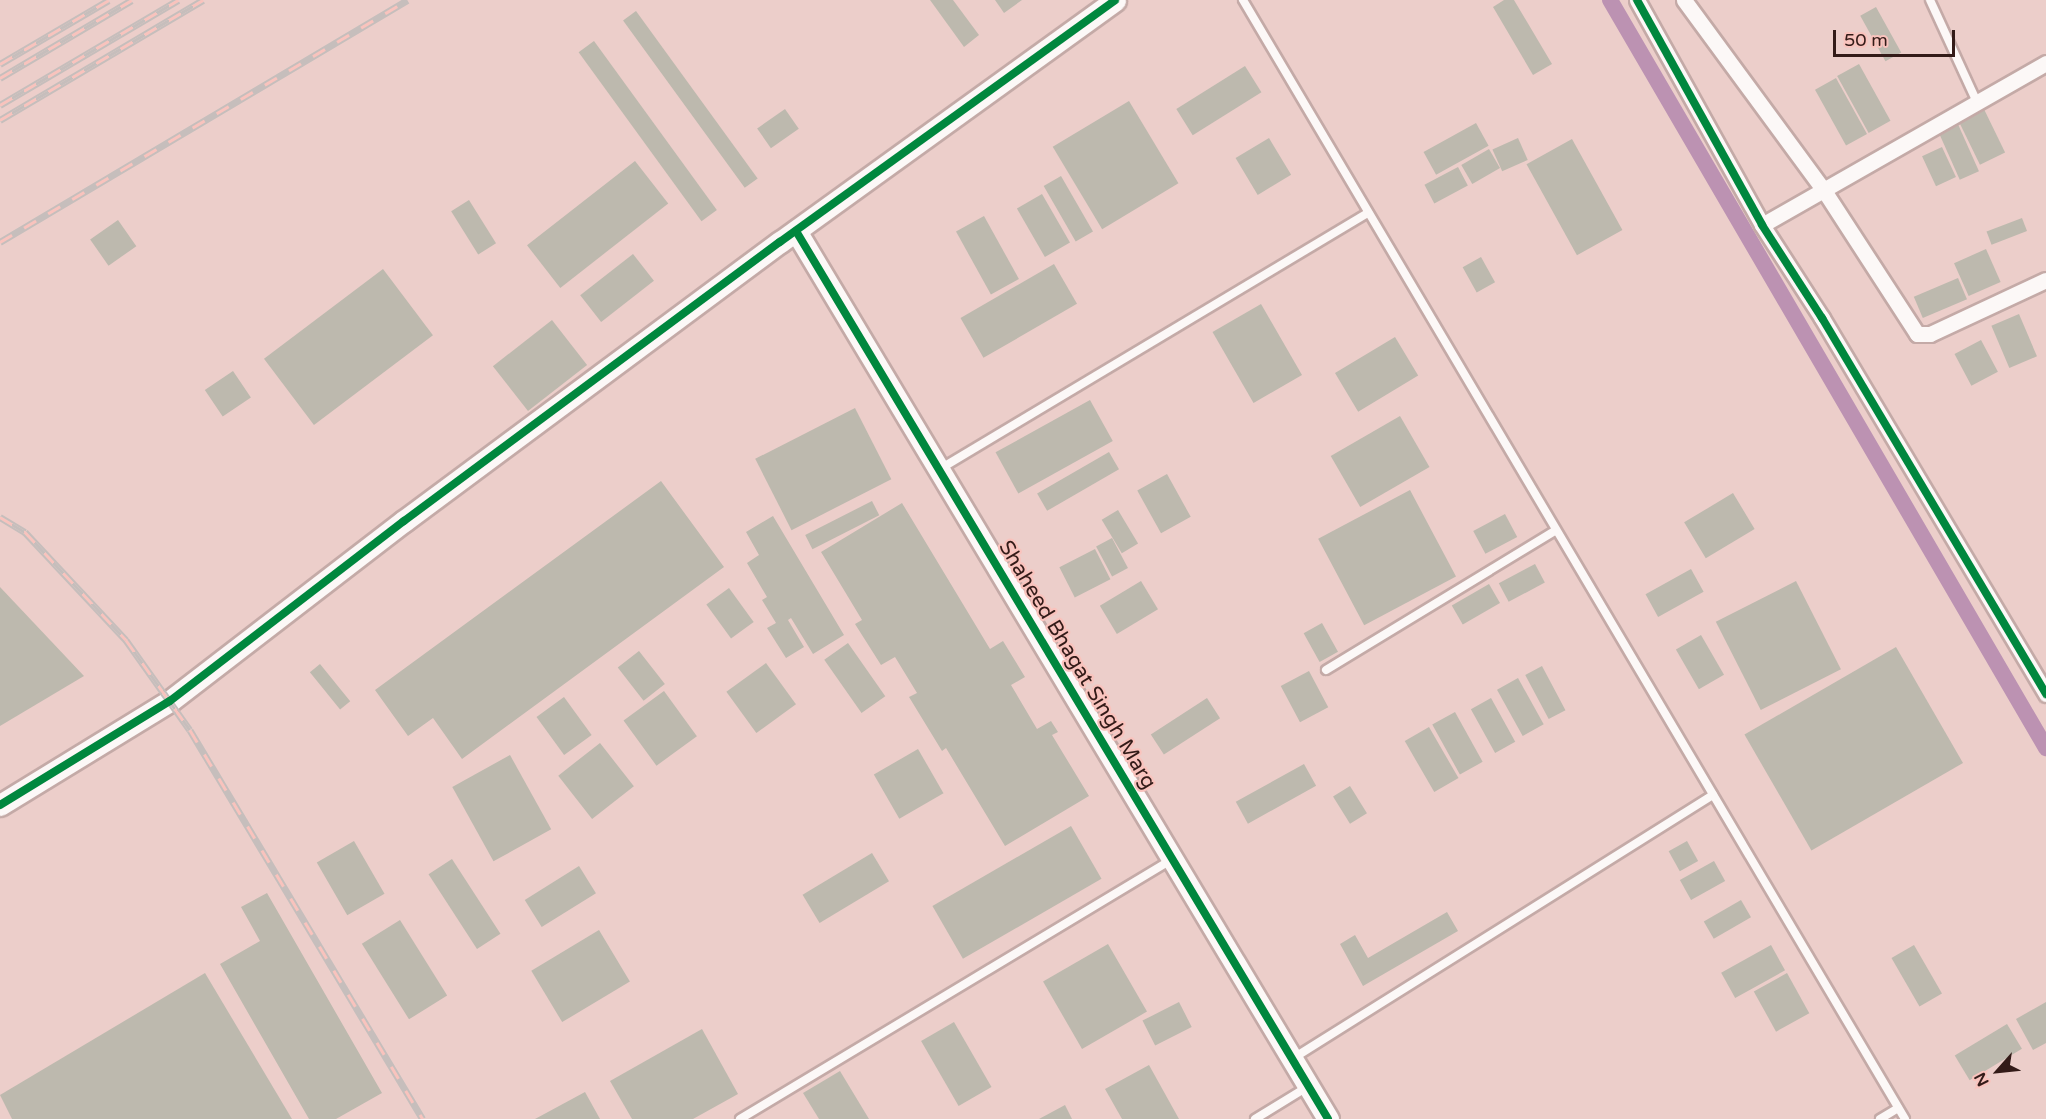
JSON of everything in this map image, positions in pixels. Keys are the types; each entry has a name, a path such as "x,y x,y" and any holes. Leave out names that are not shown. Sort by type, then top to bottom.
{"street":[{"path":"0,805 170,701 404,521 796,231 1115,0"},
{"path":"1637,0 1762,225 1822,318 2046,694"},
{"path":"1684,0 1823,189 1905,320 1923,337 2046,280"},
{"path":"1762,225 2046,63"},
{"name":"Shaheed Bhagat Singh Marg","path":"796,231 1328,1119"}],"lane":[{"path":"1243,0 1905,1119"},
{"path":"1930,0 1977,102"},
{"path":"939,470 1368,213"},
{"path":"1326,670 1556,530"},
{"path":"1292,1059 1713,795"},
{"path":"740,1119 1172,859"},
{"path":"1255,1119 1308,1086"},
{"path":"1880,1119 1898,1108"}],"building":[{"path":"930,0 953,0 979,35 964,47"},
{"path":"995,0 1022,0 1004,13"},
{"path":"1504,0 1514,0 1552,64 1533,75 1493,7"},
{"path":"1876,7 1901,52 1885,61 1860,16"},
{"path":"636,11 758,178 745,188 623,20"},
{"path":"594,41 717,210 701,221 579,52"},
{"path":"1859,64 1891,121 1869,133 1837,76"},
{"path":"1245,66 1261,92 1193,135 1176,109"},
{"path":"1836,78 1867,134 1846,146 1815,90"},
{"path":"1129,101 1178,183 1102,229 1053,147"},
{"path":"1981,103 2005,152 1980,165 1956,115"},
{"path":"785,109 799,129 771,148 757,129"},
{"path":"1957,122 1979,171 1960,180 1938,131"},
{"path":"1476,123 1489,146 1436,175 1424,152"},
{"path":"1269,138 1291,175 1258,195 1236,158"},
{"path":"1518,138 1528,160 1502,171 1492,149"},
{"path":"1572,139 1622,230 1577,255 1527,164"},
{"path":"1942,147 1956,177 1936,186 1922,156"},
{"path":"1489,149 1500,168 1472,184 1461,165"},
{"path":"635,161 668,204 560,288 527,245"},
{"path":"1458,167 1468,186 1434,203 1424,185"},
{"path":"1061,176 1093,231 1076,241 1044,186"},
{"path":"1042,194 1070,242 1045,257 1017,208"},
{"path":"469,200 496,243 478,254 451,211"},
{"path":"984,216 1019,279 991,294 956,232"},
{"path":"2022,218 2027,231 1992,245 1987,232"},
{"path":"118,220 136,246 109,266 90,240"},
{"path":"1986,249 2001,282 1969,296 1954,263"},
{"path":"633,254 654,281 601,322 580,295"},
{"path":"1481,257 1495,282 1477,293 1463,267"},
{"path":"1054,264 1077,304 983,358 960,318"},
{"path":"383,269 433,335 314,425 264,359"},
{"path":"1958,278 1967,299 1923,318 1914,297"},
{"path":"1261,304 1302,375 1254,403 1213,332"},
{"path":"2019,314 2037,356 2009,368 1991,326"},
{"path":"552,320 587,365 528,411 493,366"},
{"path":"1395,337 1418,376 1358,412 1335,373"},
{"path":"1981,340 1998,372 1971,386 1955,354"},
{"path":"233,371 251,398 223,417 205,390"},
{"path":"1090,400 1113,441 1018,493 996,452"},
{"path":"855,408 891,479 792,530 755,459"},
{"path":"1400,416 1430,467 1360,507 1331,456"},
{"path":"1109,452 1119,469 1047,511 1037,494"},
{"path":"1167,474 1191,517 1161,533 1137,490"},
{"path":"661,481 724,567 462,759 433,718 408,736 375,690"},
{"path":"1410,490 1456,577 1364,625 1318,539"},
{"path":"1733,493 1755,529 1706,558 1684,522"},
{"path":"872,501 879,515 812,549 805,535"},
{"path":"902,503 990,649 1003,641 1025,677 1011,685 1037,729 1051,721 1058,732 1052,735 1089,796 1005,846 946,748 942,751 909,697 917,693 895,657 881,665 855,624 862,620 821,552"},
{"path":"1118,510 1138,543 1122,553 1102,520"},
{"path":"1505,514 1517,537 1485,554 1473,531"},
{"path":"773,516 844,635 813,654 791,618 788,620 804,647 786,658 767,628 776,623 762,600 767,597 747,563 759,555 746,532"},
{"path":"1112,538 1128,568 1112,576 1096,546"},
{"path":"1095,549 1110,579 1075,597 1059,567"},
{"path":"1535,564 1545,583 1509,602 1499,583"},
{"path":"1691,569 1704,592 1658,617 1646,594"},
{"path":"1141,581 1158,609 1117,634 1100,606"},
{"path":"1796,581 1841,669 1761,710 1716,622"},
{"path":"1489,584 1500,603 1463,625 1452,606"},
{"path":"0,587 84,676 0,726"},
{"path":"729,588 754,622 731,638 706,604"},
{"path":"1322,623 1338,652 1320,662 1304,633"},
{"path":"1701,635 1724,675 1699,689 1676,650"},
{"path":"848,643 885,696 862,713 824,660"},
{"path":"1896,647 1963,763 1811,851 1744,735"},
{"path":"639,651 665,684 644,701 618,668"},
{"path":"766,663 796,704 756,733 726,692"},
{"path":"320,664 350,701 340,709 310,672"},
{"path":"1542,666 1565,710 1549,719 1525,675"},
{"path":"1309,671 1328,707 1300,722 1281,686"},
{"path":"1518,678 1544,724 1523,736 1497,690"},
{"path":"664,691 697,736 656,766 624,720"},
{"path":"564,697 592,735 564,755 536,717"},
{"path":"1207,698 1220,718 1164,755 1151,734"},
{"path":"1491,698 1515,742 1495,753 1471,709"},
{"path":"1455,712 1483,762 1460,774 1432,725"},
{"path":"1429,727 1458,778 1434,792 1405,741"},
{"path":"600,743 634,786 592,819 558,776"},
{"path":"918,749 944,793 899,819 874,775"},
{"path":"510,755 551,829 493,861 452,787"},
{"path":"1304,764 1316,786 1248,824 1236,802"},
{"path":"1350,786 1367,813 1350,824 1333,797"},
{"path":"1071,826 1102,879 963,959 932,906"},
{"path":"354,841 385,894 347,915 317,862"},
{"path":"1687,841 1698,861 1680,871 1669,851"},
{"path":"872,853 889,881 820,923 803,895"},
{"path":"452,859 500,934 477,949 429,874"},
{"path":"1714,861 1725,881 1691,900 1680,880"},
{"path":"579,866 596,893 542,927 525,900"},
{"path":"267,893 382,1093 336,1119 309,1119 220,964 260,941 241,907"},
{"path":"1741,900 1751,917 1714,939 1704,922"},
{"path":"1447,912 1458,931 1363,986 1340,944 1355,935 1368,958"},
{"path":"400,920 447,995 409,1019 362,944"},
{"path":"599,930 630,981 562,1022 531,971"},
{"path":"1108,944 1147,1012 1082,1049 1043,981"},
{"path":"1771,945 1785,970 1735,998 1721,973"},
{"path":"1914,945 1942,993 1919,1006 1891,958"},
{"path":"205,973 292,1119 12,1119 0,1095"},
{"path":"1787,973 1809,1013 1776,1032 1754,991"},
{"path":"1179,1002 1192,1027 1155,1046 1142,1021"},
{"path":"2046,1002 2046,1043 2033,1050 2016,1019"},
{"path":"954,1022 992,1087 959,1106 921,1041"},
{"path":"2007,1024 2022,1049 1970,1080 1955,1055"},
{"path":"702,1029 738,1094 693,1119 632,1119 610,1081"},
{"path":"1149,1065 1179,1119 1122,1119 1105,1089"},
{"path":"840,1071 869,1119 819,1119 803,1093"},
{"path":"585,1092 600,1119 535,1119"},
{"path":"1065,1105 1072,1119 1039,1119"}],"waterway":[{"path":"1610,0 2046,748"}],"railway":[{"path":"0,64 109,0"},
{"path":"0,78 132,0"},
{"path":"0,105 178,0"},
{"path":"0,120 203,0"},
{"path":"0,242 408,0"},
{"path":"0,517 25,532 126,640 190,730 423,1119"}],"cycle path":[{"path":"0,805 170,701 404,521 780,242 1115,0"},
{"path":"1637,0 1762,225 1822,318 2046,694"},
{"path":"796,231 1328,1119"}]}
